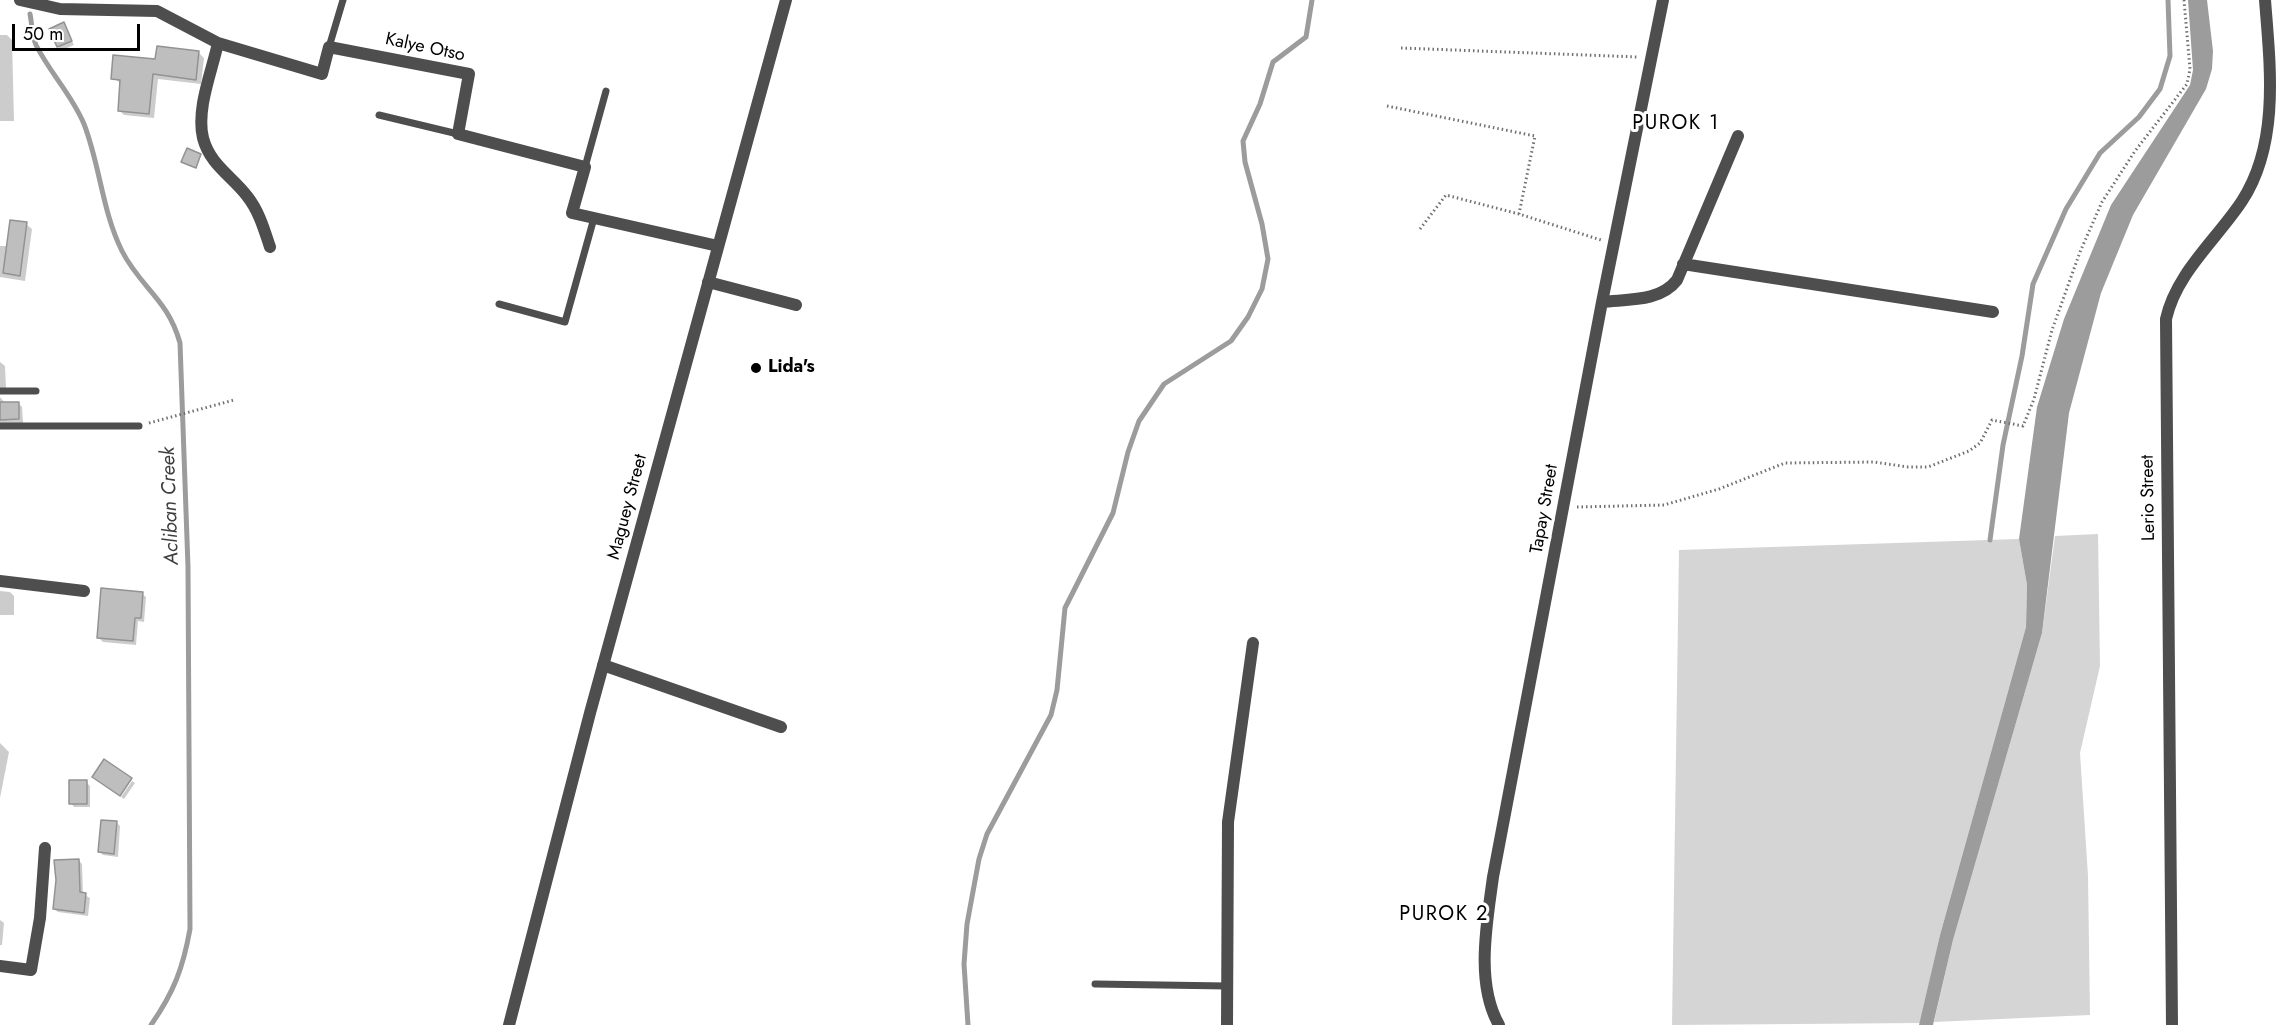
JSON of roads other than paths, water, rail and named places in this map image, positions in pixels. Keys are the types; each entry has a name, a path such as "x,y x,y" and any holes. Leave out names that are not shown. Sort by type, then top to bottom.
{"street":[{"path":"20,0 60,9 157,11 219,43 322,74 329,47"},
{"name":"Maguey Street","path":"509,1025 603,665 786,0"},
{"name":"Tapay Street","path":"1499,1025 1490,1003 1486,975 1489,907 1602,302 1664,0"},
{"name":"Lerio Street","path":"2172,1025 2166,319 2170,303 2181,283 2244,199 2264,152 2270,112 2265,0"},
{"path":"219,43 203,111 203,137 220,170 247,195 257,212 270,247"},
{"name":"Kalye Otso","path":"329,47 469,74 458,134"},
{"path":"458,134 585,167 572,213 718,246"},
{"path":"1602,302 1665,293 1677,280 1738,136"},
{"path":"1683,264 1994,312"},
{"path":"708,282 796,305"},
{"path":"0,581 84,591"},
{"path":"1227,1025 1228,822 1253,643"},
{"path":"603,665 781,727"},
{"path":"0,966 31,970 40,918 45,848"}],"lane":[{"path":"329,47 343,0"},
{"path":"585,167 606,90"},
{"path":"379,115 458,134"},
{"path":"499,304 565,322 594,218"},
{"path":"0,392 36,391"},
{"path":"0,426 139,426"},
{"path":"1095,984 1227,986"}],"waterway":[{"path":"968,1025 964,964 967,924 979,859 987,834 1051,715 1057,690 1065,608 1113,513 1128,452 1139,421 1164,384 1231,341 1248,317 1262,289 1268,259 1262,224 1245,162 1243,141 1260,104 1273,62 1306,37 1312,0"},
{"path":"1990,540 2003,445 2022,356 2033,284 2066,209 2100,153 2139,117 2160,89 2170,56 2168,0"},
{"name":"Acliban Creek","path":"30,14 36,45 84,124 115,236 129,263 168,315 180,343 188,567 190,929 176,979 166,1002 151,1025"}],"place":[{"name":"Lida's","path":"756,368"}],"district":[{"name":"PUROK 1","path":"1676,124"},
{"name":"PUROK 2","path":"1444,915"}]}
